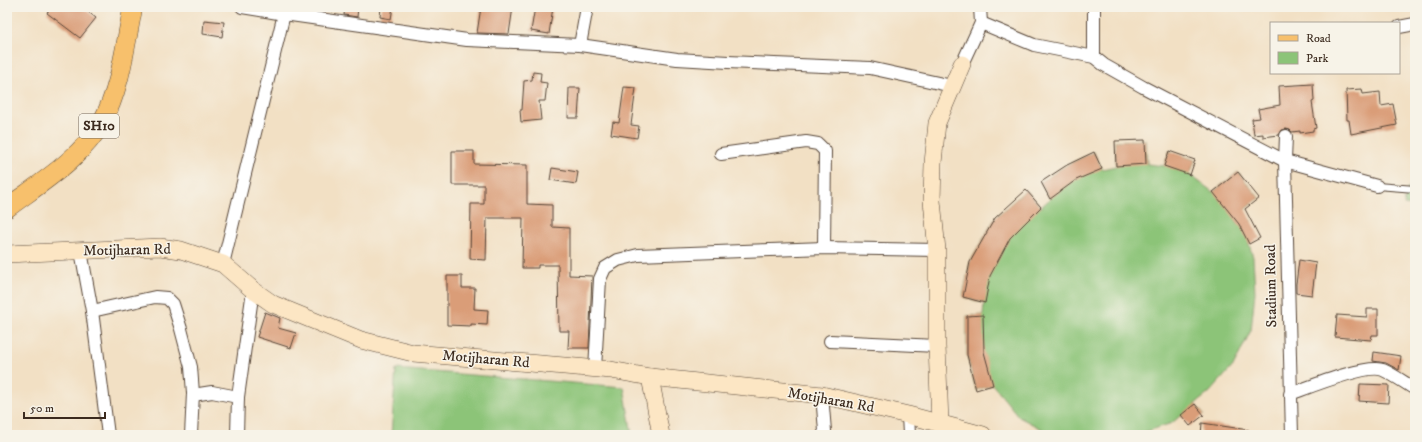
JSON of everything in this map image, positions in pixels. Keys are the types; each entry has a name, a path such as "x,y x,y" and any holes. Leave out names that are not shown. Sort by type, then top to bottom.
{"main road":[{"name":"SH10","path":"7,208 69,161 85,145 101,124 109,107 121,67 130,8"},
{"path":"940,423 937,346 937,250 932,201 934,156 937,123 962,64"},
{"name":"Motijharan Rd","path":"7,254 160,247 181,250 223,264 253,290 273,304 361,340 413,353 611,370 650,377 822,395 984,435"},
{"path":"650,377 661,435"}],"street":[{"path":"242,7 467,40 580,45 677,59 870,68 952,86"},
{"path":"580,45 587,7"},
{"path":"962,64 981,23 980,7"},
{"path":"1094,7 1094,57"},
{"path":"223,264 284,14"},
{"path":"981,23 1034,44 1094,57 1104,65 1143,87 1285,161 1377,186"},
{"path":"1400,27 1415,24"},
{"name":"Stadium Road","path":"1286,136 1285,161 1292,435"},
{"path":"721,154 806,142 818,144 825,151 824,248"},
{"path":"595,369 600,279 605,268 618,260 638,255 824,248 937,250"},
{"path":"81,251 92,311 108,435"},
{"path":"237,435 238,397 253,290"},
{"path":"92,311 155,297 167,298 173,304 182,329 191,367 193,395 191,435"},
{"path":"830,342 937,346"},
{"path":"1290,394 1345,374 1362,370 1381,369 1415,389"},
{"path":"193,395 212,392 238,397"},
{"path":"822,395 825,431 823,435"},
{"path":"908,415 909,435"}],"lane":[{"path":"1377,186 1415,189"}],"green space":[{"path":"1145,140 1147,164 1164,166 1169,151 1195,160 1190,175 1213,192 1238,172 1259,198 1234,218 1240,226 1251,220 1249,244 1253,257 1255,292 1251,330 1234,365 1209,393 1195,404 1204,415 1181,415 1172,423 1136,435 1053,435 1019,417 993,385 976,390 967,355 967,316 983,315 984,303 963,297 970,262 995,218 1026,190 1041,207 1050,199 1041,182 1067,165 1094,152 1102,169 1116,166 1115,141"},
{"path":"1407,189 1415,189 1415,206 1404,205"},
{"path":"396,369 624,387 632,435 391,435"}],"building":[{"path":"51,7 82,7 96,18 80,38 47,13"},
{"path":"345,7 358,7 357,17 344,15"},
{"path":"381,7 393,7 391,19 380,17"},
{"path":"481,7 513,7 509,34 477,33"},
{"path":"535,7 553,7 549,34 531,31"},
{"path":"204,20 224,22 222,37 203,34"},
{"path":"533,72 541,73 540,82 547,83 545,101 539,101 541,120 521,122 520,110 522,110 524,81 532,80"},
{"path":"1313,84 1314,101 1312,102 1316,128 1313,129 1313,131 1300,133 1300,131 1292,132 1286,129 1282,130 1279,135 1263,137 1263,134 1254,135 1252,119 1260,118 1258,109 1280,105 1279,86"},
{"path":"624,87 636,88 631,125 639,126 637,138 611,134 613,122 619,123"},
{"path":"569,88 580,88 578,118 568,118"},
{"path":"1362,89 1363,94 1380,92 1381,106 1393,104 1397,125 1351,134 1349,120 1347,120 1346,90"},
{"path":"1145,140 1146,164 1116,166 1115,141"},
{"path":"452,151 474,151 474,164 527,165 527,204 552,205 552,227 569,228 569,275 592,276 589,348 568,348 569,331 559,331 558,265 538,265 538,268 522,268 523,218 487,218 486,260 470,259 471,204 484,204 484,185 452,185"},
{"path":"1169,151 1195,160 1190,175 1164,166"},
{"path":"1094,152 1102,169 1076,180 1050,199 1041,182 1067,165"},
{"path":"552,168 578,172 576,184 550,180"},
{"path":"1238,172 1259,198 1245,209 1260,238 1249,244 1239,224 1213,192"},
{"path":"1026,190 1041,207 1010,238 990,276 985,303 963,297 970,262 995,218"},
{"path":"1299,260 1316,263 1312,295 1296,293"},
{"path":"447,276 462,276 462,288 475,288 474,309 488,310 487,325 447,325"},
{"path":"1367,309 1378,309 1378,335 1372,335 1371,340 1335,337 1337,315 1367,317"},
{"path":"265,312 280,318 278,328 296,333 291,348 257,337"},
{"path":"983,315 984,352 993,385 976,390 967,355 967,316"},
{"path":"1374,352 1401,356 1399,370 1386,363 1373,361"},
{"path":"1360,384 1389,385 1388,403 1359,401"},
{"path":"1195,404 1204,415 1190,426 1181,415"},
{"path":"1202,423 1249,430 1249,435 1201,435"}]}
